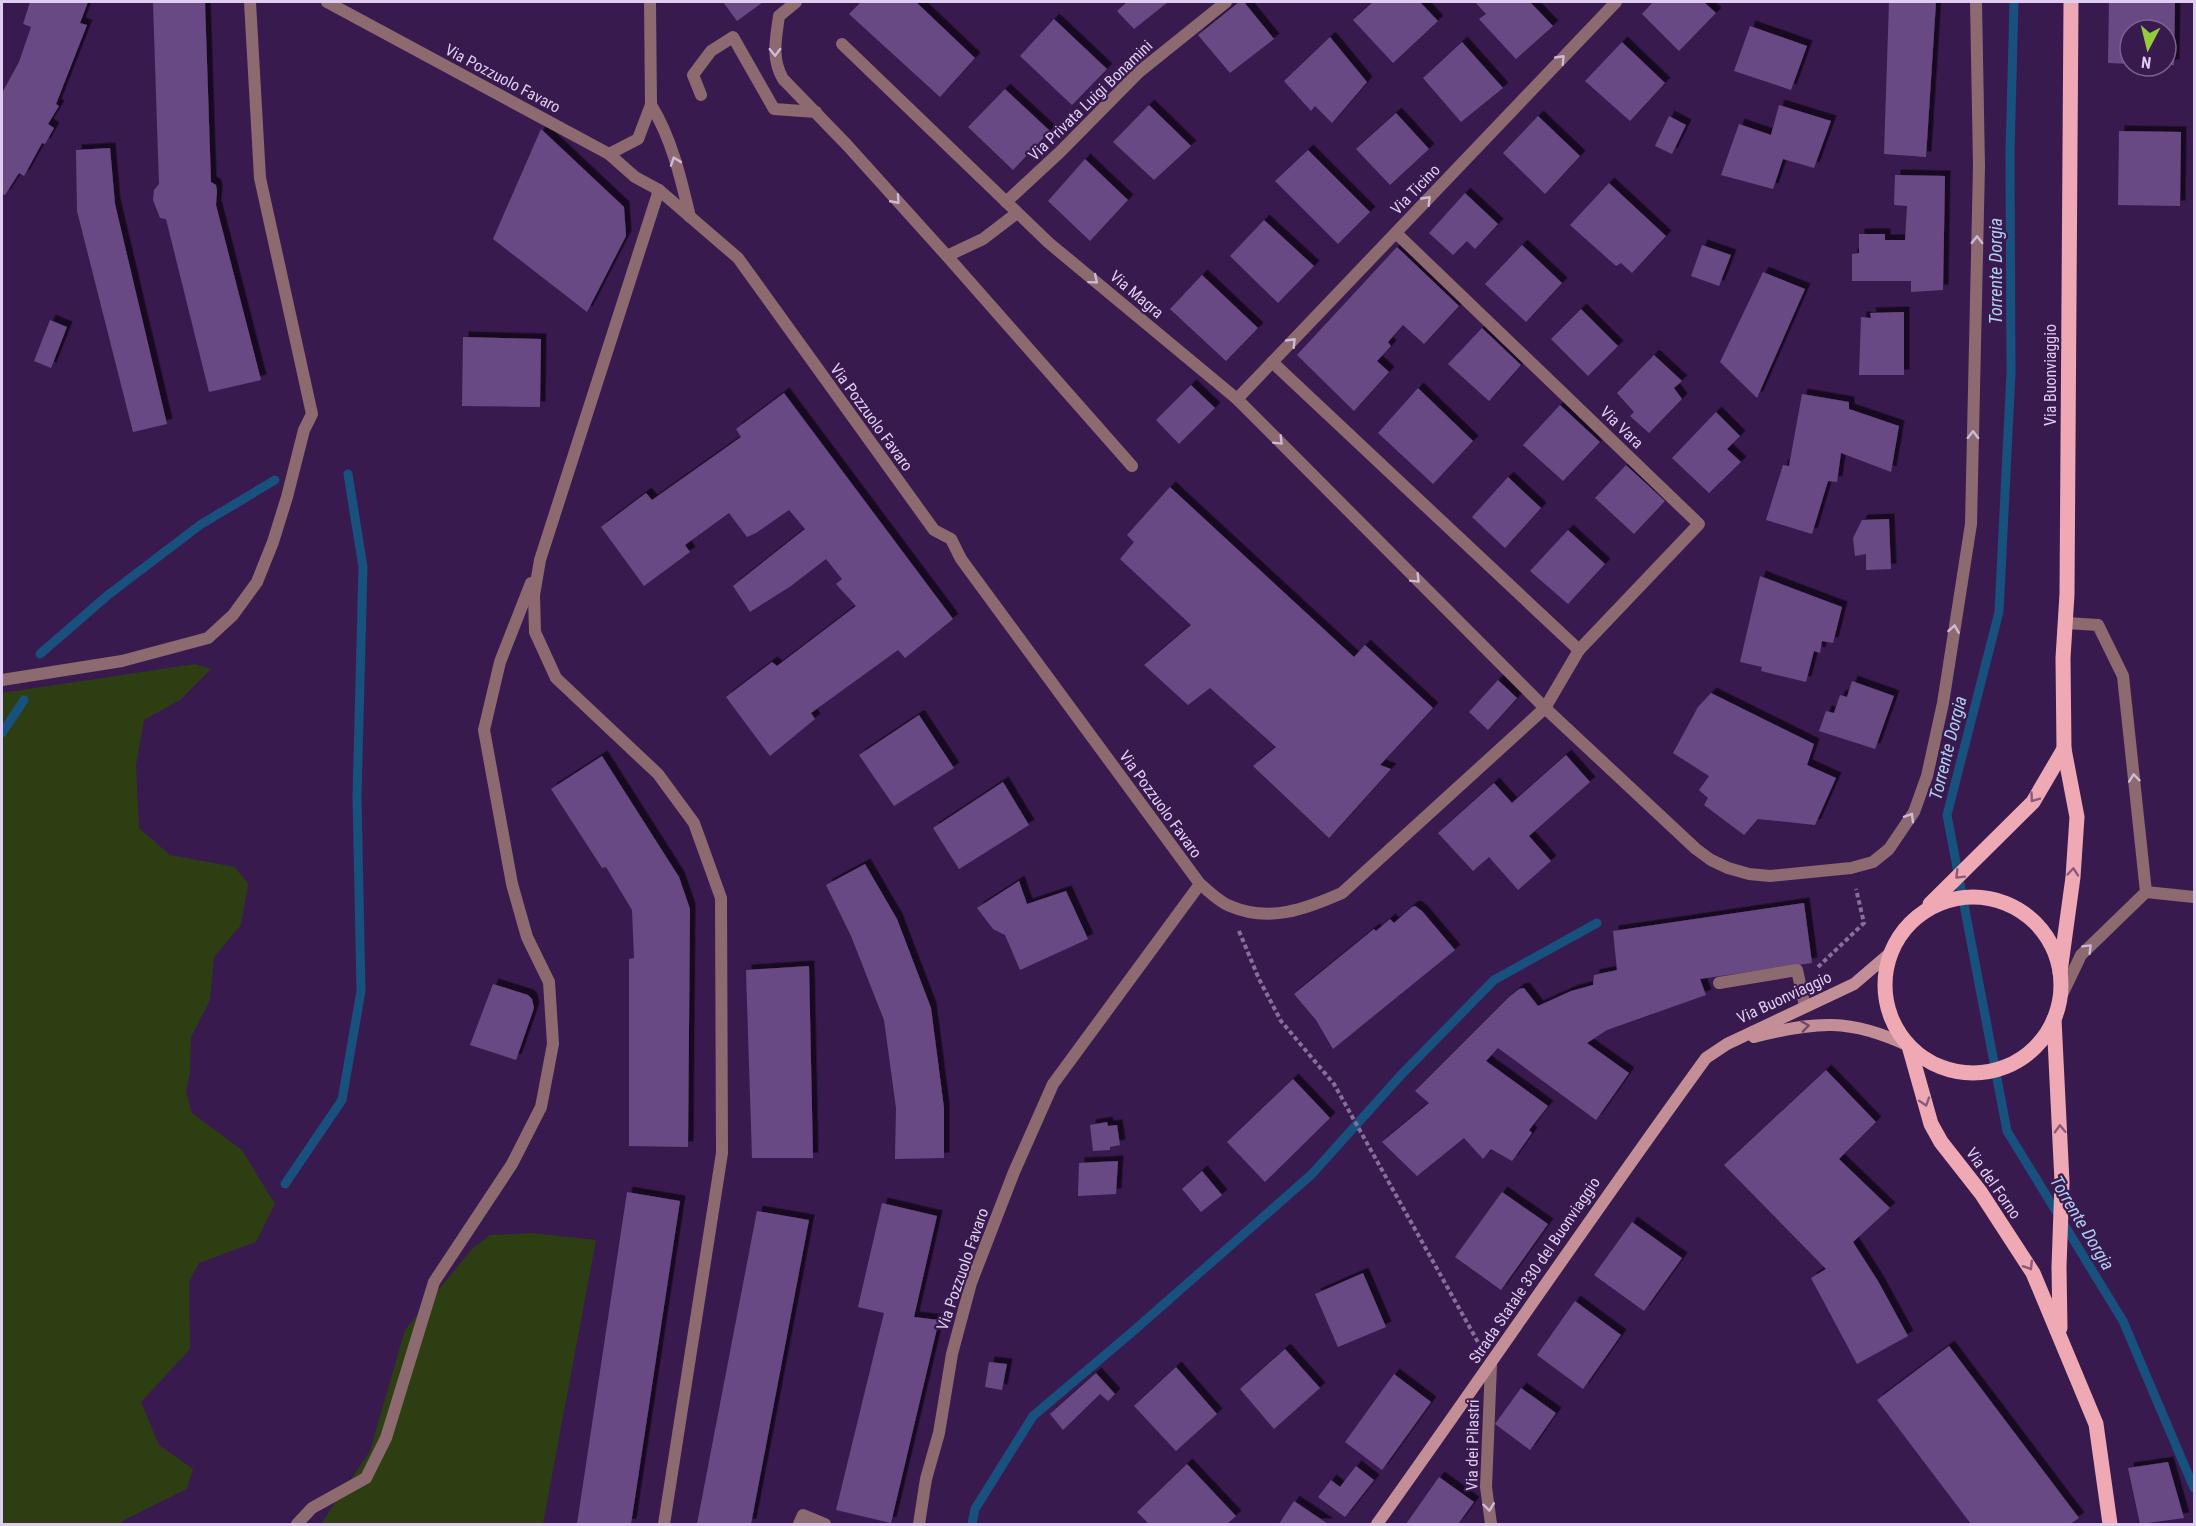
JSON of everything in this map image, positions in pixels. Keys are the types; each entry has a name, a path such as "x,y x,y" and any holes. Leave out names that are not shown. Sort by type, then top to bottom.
{"main road":[{"name":"Via Buonviaggio","path":"2060,972 2073,877 2077,817 2064,748 2063,658 2066,624 2071,2"},
{"path":"1945,895 1984,897 2003,901 2020,910 2036,923 2048,938 2056,954 2060,972 2060,999 2054,1019 2042,1040 2017,1061 1984,1072 1963,1072 1943,1068 1925,1059 1909,1046 1898,1033 1886,1002 1885,970 1900,934 1921,913 1945,895 1976,858 2033,802 2064,748"},
{"name":"Via Buonviaggio","path":"1727,1044 1854,984 1890,954"},
{"name":"Via del Forno","path":"2054,1019 2061,1188 2060,1337"},
{"name":"Via Buonviaggio","path":"1727,1044 1790,1028 1841,1024 1865,1029 1909,1046"},
{"name":"Strada Statale 330 del Buonviaggio","path":"1377,1524 1491,1365 1611,1189 1706,1058 1727,1044"},
{"name":"Via del Forno","path":"1909,1046 1931,1124 1941,1142 1981,1193 2033,1273 2060,1337 2096,1424 2110,1524"}],"street":[{"path":"2,680 123,661 208,638 233,615 257,582 273,542 288,497 304,430 312,414 260,178 250,2"},
{"name":"Via Pozzuolo Favaro","path":"327,2 609,154 635,177 659,190 738,258 934,530 951,538 961,559 1200,884 1053,1084 1014,1172 971,1283 954,1344 939,1433 926,1479 919,1524"},
{"path":"609,154 638,139 651,105 650,2"},
{"path":"796,2 779,16 774,51 776,69 800,99 816,112 947,256 1132,466"},
{"name":"Via Privata Luigi Bonamini","path":"1006,202 1060,152 1138,72 1226,2"},
{"name":"Via Ticino","path":"1237,399 1616,2"},
{"path":"1237,399 1545,708 1682,837 1711,860 1749,874 1770,876 1851,868 1873,862 1889,849 1914,812 1927,776 1943,703 1971,524 1979,166 1976,2"},
{"path":"701,95 693,75 711,51 733,37 774,109 816,112"},
{"name":"Via Magra","path":"842,44 1048,243 1237,399"},
{"path":"651,105 662,123 680,176 690,217"},
{"path":"297,1524 312,1508 366,1478 386,1438 434,1282 512,1164 540,1107 553,1044 549,982 527,937 512,884 484,730 500,662 540,560 659,190"},
{"path":"947,256 983,238 1017,213"},
{"name":"Via Vara","path":"1229,906 1250,912 1273,914 1305,909 1342,893 1545,708 1579,650 1699,524 1396,233"},
{"path":"1272,362 1579,650"},
{"path":"540,560 534,595 535,632 556,678 658,774 694,824 721,898 723,1153 664,1524"},
{"path":"2066,624 2098,625 2123,676 2146,892"},
{"path":"1200,884 1229,906"},
{"path":"2146,892 2194,897"},
{"path":"2060,999 2081,955 2146,892"},
{"path":"1719,983 1797,970 1805,1006"},
{"name":"Via dei Pilastri","path":"1491,1365 1486,1486 1491,1524"},
{"path":"799,1524 803,1515 825,1524"}],"path":[{"path":"1229,906 1259,979 1281,1021 1334,1084 1491,1365"},
{"path":"1797,970 1817,968 1864,923 1860,908"}],"green space":[{"path":"195,664 211,669 180,700 144,720 136,765 139,828 170,855 235,867 248,884 241,925 214,957 210,1000 191,1037 190,1072 186,1092 192,1113 242,1150 275,1204 256,1242 199,1263 189,1282 190,1349 141,1402 159,1445 193,1469 187,1489 119,1524 2,1524 2,693"},
{"path":"532,1233 596,1240 543,1524 321,1524 370,1451 405,1330 473,1248 490,1235"}],"building":[{"path":"30,2 88,2 80,23 87,25 56,104 59,106 48,124 54,128 45,144 42,143 24,176 19,173 5,195 2,194 2,93 19,62 31,27 23,24"},
{"path":"205,2 211,182 216,185 216,205 261,380 209,392 166,219 160,218 153,200 154,190 159,184 153,3"},
{"path":"723,2 763,2 737,21"},
{"path":"861,2 916,2 975,58 940,97 849,14"},
{"path":"1127,2 1168,2 1134,29 1117,11"},
{"path":"1239,2 1244,2 1274,39 1230,73 1198,35"},
{"path":"1373,2 1420,2 1438,21 1393,63 1353,20"},
{"path":"1475,2 1530,2 1553,26 1516,59 1479,19 1486,14"},
{"path":"1653,2 1704,2 1716,13 1679,51 1642,14"},
{"path":"1889,2 1936,2 1926,157 1884,154"},
{"path":"2109,2 2175,2 2175,18 2118,18 2118,63 2108,63"},
{"path":"1054,19 1107,69 1072,105 1020,56"},
{"path":"1750,26 1807,46 1791,90 1734,71"},
{"path":"1330,37 1367,82 1332,123 1315,106 1311,111 1284,81"},
{"path":"1462,42 1503,88 1461,122 1423,78"},
{"path":"1622,42 1665,83 1630,121 1585,81"},
{"path":"1005,89 1050,131 1013,170 968,127"},
{"path":"1149,105 1191,146 1154,180 1113,142"},
{"path":"1779,105 1831,121 1814,168 1783,159 1773,189 1721,175 1739,124 1771,135"},
{"path":"1396,113 1429,149 1390,185 1356,149"},
{"path":"1538,116 1580,156 1545,194 1503,153"},
{"path":"1669,116 1686,125 1672,154 1655,146"},
{"path":"541,129 624,207 626,236 587,312 493,239"},
{"path":"2119,131 2181,132 2180,206 2118,205"},
{"path":"110,148 115,204 167,424 133,432 77,211 76,150"},
{"path":"1308,150 1370,212 1338,244 1275,181"},
{"path":"1085,159 1128,200 1090,241 1048,201"},
{"path":"1895,175 1945,176 1943,290 1911,292 1911,281 1852,281 1852,254 1859,253 1859,234 1885,234 1885,240 1905,240 1907,206 1894,205"},
{"path":"1609,183 1666,236 1632,273 1621,263 1616,266 1570,225"},
{"path":"1465,193 1498,224 1475,249 1467,241 1453,255 1429,233"},
{"path":"1264,220 1314,266 1278,303 1230,256"},
{"path":"1522,245 1562,283 1526,322 1485,284"},
{"path":"1702,245 1731,255 1719,286 1691,276"},
{"path":"1397,247 1459,306 1424,344 1403,325 1388,342 1391,346 1377,361 1389,372 1354,411 1297,355"},
{"path":"1763,272 1805,289 1757,398 1720,362"},
{"path":"1202,275 1258,328 1226,361 1170,309"},
{"path":"1581,309 1618,346 1588,376 1551,339"},
{"path":"1904,312 1904,375 1859,375 1861,317 1871,318 1870,313"},
{"path":"50,320 67,327 51,368 34,361"},
{"path":"1482,328 1521,365 1489,401 1448,364"},
{"path":"463,337 541,339 540,407 462,406"},
{"path":"1654,355 1682,381 1674,388 1682,399 1649,433 1630,416 1634,412 1617,393"},
{"path":"1191,385 1215,408 1179,444 1156,420"},
{"path":"1418,388 1473,441 1433,484 1378,433"},
{"path":"784,393 953,619 905,658 898,650 811,713 815,719 770,756 726,697 772,662 777,666 856,606 836,584 842,579 826,559 791,586 750,612 733,586 805,529 789,510 747,537 729,513 685,545 690,552 644,586 601,527 646,493 652,500 741,437 736,429"},
{"path":"1802,394 1849,402 1849,409 1899,426 1891,472 1841,453 1837,482 1828,481 1812,534 1766,520 1783,465 1789,466"},
{"path":"1560,405 1600,442 1563,481 1523,445"},
{"path":"1716,412 1740,436 1727,449 1741,462 1709,493 1672,458"},
{"path":"1626,465 1665,501 1634,534 1595,498"},
{"path":"1508,477 1541,508 1505,548 1472,517"},
{"path":"1170,487 1354,657 1365,645 1433,708 1380,765 1391,769 1329,838 1253,766 1276,747 1210,688 1188,705 1144,665 1191,625 1120,559 1134,542 1127,535"},
{"path":"1889,519 1891,569 1866,570 1866,554 1855,556 1853,538 1862,520"},
{"path":"1568,530 1605,564 1568,604 1530,571"},
{"path":"1760,576 1842,607 1833,643 1822,641 1820,653 1814,651 1806,682 1761,671 1762,667 1740,662"},
{"path":"1498,680 1517,698 1488,730 1469,712"},
{"path":"1852,681 1894,696 1875,749 1819,731 1826,711 1834,713 1840,695 1847,697"},
{"path":"1711,693 1814,744 1807,765 1836,778 1815,825 1758,819 1744,835 1704,805 1708,798 1699,790 1709,776 1673,753 1698,707"},
{"path":"919,715 954,768 894,806 859,755"},
{"path":"1566,755 1590,782 1529,836 1551,861 1518,890 1489,857 1473,871 1438,833 1494,783 1512,803"},
{"path":"602,756 679,877 690,909 688,1147 629,1146 629,959 634,958 632,910 606,867 602,868 551,789"},
{"path":"1003,782 1029,825 959,869 933,828"},
{"path":"865,864 897,919 931,1008 944,1108 944,1158 895,1159 896,1108 884,1020 851,936 826,885"},
{"path":"1019,881 1027,904 1066,891 1088,939 1020,970 1005,935 993,929 977,908"},
{"path":"1804,903 1812,963 1700,979 1706,995 1607,1030 1587,1043 1629,1073 1596,1120 1498,1048 1486,1061 1548,1106 1529,1130 1532,1133 1512,1161 1491,1149 1483,1159 1464,1138 1417,1176 1382,1142 1429,1103 1415,1091 1519,989 1524,988 1538,1006 1571,991 1593,985 1594,975 1617,970 1613,931"},
{"path":"1415,906 1422,911 1455,950 1333,1049 1316,1020 1294,994 1374,929 1376,931 1390,919 1394,923"},
{"path":"809,966 813,1158 752,1158 746,970"},
{"path":"493,984 528,995 532,999 534,1008 516,1060 470,1045"},
{"path":"1826,1070 1876,1122 1839,1159 1890,1208 1853,1242 1878,1281 1908,1336 1857,1364 1811,1278 1826,1269 1724,1165"},
{"path":"1293,1079 1330,1118 1265,1182 1227,1142"},
{"path":"1107,1122 1108,1126 1117,1125 1120,1145 1110,1147 1110,1150 1093,1151 1090,1125"},
{"path":"1118,1161 1116,1194 1078,1196 1079,1163"},
{"path":"1202,1171 1222,1195 1201,1212 1182,1189"},
{"path":"627,1192 680,1201 631,1524 577,1524"},
{"path":"1502,1192 1548,1224 1501,1290 1455,1257"},
{"path":"882,1203 937,1216 914,1317 939,1320 891,1523 836,1510 884,1313 858,1307"},
{"path":"757,1211 809,1220 751,1524 697,1524"},
{"path":"1632,1222 1682,1258 1644,1311 1594,1275"},
{"path":"1363,1273 1386,1327 1338,1347 1315,1294"},
{"path":"1575,1301 1621,1335 1583,1389 1537,1355"},
{"path":"1949,1346 2079,1518 2070,1524 1971,1524 1877,1400"},
{"path":"1285,1349 1320,1388 1274,1429 1240,1389"},
{"path":"989,1362 1007,1364 1002,1390 985,1387"},
{"path":"1176,1367 1217,1414 1176,1451 1134,1406"},
{"path":"1096,1373 1115,1394 1108,1401 1100,1394 1063,1430 1050,1414"},
{"path":"1394,1374 1431,1402 1382,1470 1345,1442"},
{"path":"1521,1388 1556,1413 1530,1450 1495,1424"},
{"path":"2168,1462 2184,1518 2140,1524 2128,1468"},
{"path":"1187,1464 1236,1516 1227,1524 1149,1524 1137,1512"},
{"path":"1356,1466 1374,1480 1345,1517 1318,1497 1331,1480 1340,1487"},
{"path":"1439,1477 1474,1502 1458,1524 1406,1524"},
{"path":"1294,1501 1328,1524 1279,1524"}],"waterway":[{"name":"Torrente Dorgia","path":"2014,2 2010,152 2011,373 1999,612 1947,815 2007,1131 2123,1321 2194,1488"},
{"path":"285,1184 342,1100 361,991 357,796 363,567 348,474"},
{"path":"40,654 108,595 200,525 275,480"},
{"path":"2,733 24,700"},
{"path":"972,1524 975,1509 1033,1416 1312,1174 1401,1075 1494,980 1597,923"}]}
